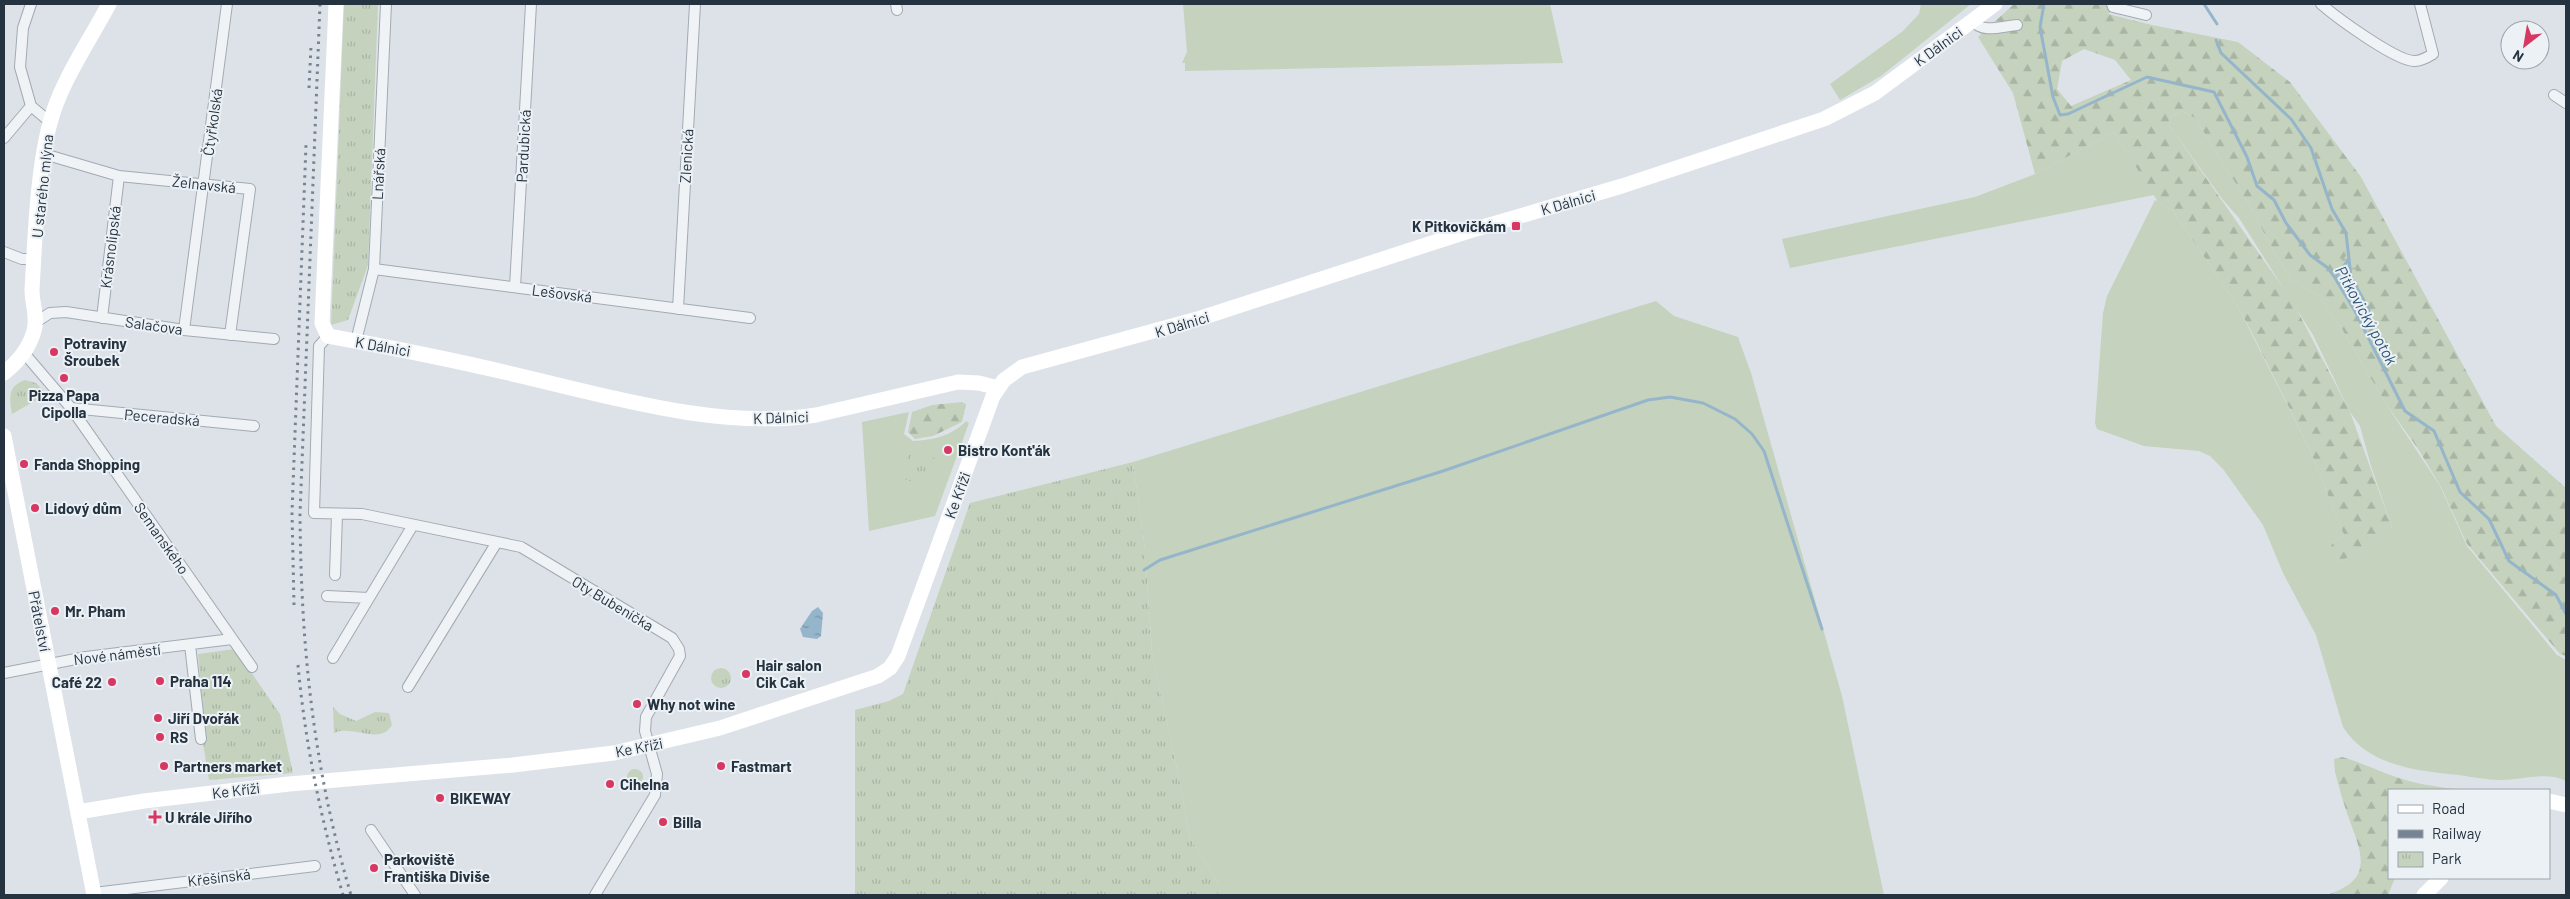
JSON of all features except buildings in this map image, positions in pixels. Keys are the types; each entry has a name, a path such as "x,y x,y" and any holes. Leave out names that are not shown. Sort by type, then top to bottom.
{"street":[{"path":"31,4 23,28 20,67 31,106 50,122"},
{"name":"U starého mlýna","path":"36,322 32,296 34,260 44,154 50,122 84,48 109,4"},
{"name":"Čtyřkolská","path":"184,330 227,4"},
{"path":"328,336 322,323 336,4"},
{"name":"Lnářská","path":"356,341 374,269 386,4"},
{"name":"Pardubická","path":"516,287 530,4"},
{"name":"Zlenická","path":"678,308 695,4"},
{"name":"K Dálnici","path":"328,336 447,359 617,398 750,419 795,418 816,415 958,382 979,383 998,388 1012,373 1033,363 1201,318 1469,231 1632,183 1824,120 1875,92 1995,4"},
{"path":"2112,4 2113,7 2146,15"},
{"path":"2321,4 2338,18 2382,46 2408,60 2416,61 2433,54 2420,4"},
{"path":"1973,21 1977,27 1983,28 2017,25"},
{"path":"2554,95 2566,103"},
{"path":"4,138 31,106"},
{"name":"Želnavská","path":"44,154 119,176 250,189 230,335"},
{"name":"Krásnolipská","path":"102,318 119,176"},
{"path":"4,252 22,260 34,260"},
{"name":"Lešovská","path":"374,269 750,318"},
{"name":"Salačova","path":"36,322 50,313 57,312 184,330 274,339"},
{"path":"4,373 24,353 36,322"},
{"name":"Oty Bubeníčka","path":"328,336 319,346 314,513 362,514 521,547 672,638 679,649 680,656 646,717 645,731 649,746"},
{"name":"Semanského","path":"24,353 71,408 252,667"},
{"name":"Ke Kříži","path":"78,812 144,801 280,785 557,760 649,746 770,713 878,676 890,668 902,647 990,405 998,388"},
{"name":"Peceradská","path":"71,408 254,426"},
{"name":"Přátelství","path":"4,436 94,894"},
{"path":"335,574 337,514"},
{"path":"334,658 413,525"},
{"path":"408,687 497,542"},
{"path":"327,596 369,598"},
{"name":"Nové náměstí","path":"4,673 48,663 232,639"},
{"path":"190,645 201,739"},
{"path":"594,895 655,795 656,774 649,746"},
{"path":"2550,802 2566,805"},
{"path":"371,830 415,895"},
{"name":"Křešínská","path":"94,894 315,866"},
{"path":"2424,895 2439,879"}],"green space":[{"path":"344,4 378,4 368,265 348,320 331,325"},
{"path":"1183,4 1550,4 1563,63 1185,71 1185,63 1182,63 1187,52"},
{"path":"1921,4 1971,4 1881,76 1840,100 1830,84 1903,31 1919,14"},
{"path":"2014,4 2118,4 2108,14 2238,42 2290,82 2361,177 2496,426 2566,488 2566,656 2560,654 2467,544 2441,487 2418,449 2386,404 2342,329 2317,295 2292,280 2275,254 2251,208 2195,118 2182,111 2170,117 2169,125 2293,302 2350,412 2392,527 2379,539 2338,563 2329,560 2326,553 2333,543 2344,535 2310,450 2237,305 2172,210 2158,202 2114,132 2035,174 2013,93 1978,37","holes":["2084,49 2115,60 2131,80 2071,106 2057,89 2062,61"]},
{"path":"2182,111 2195,118 2251,208 2275,254 2292,280 2317,295 2342,329 2386,404 2440,486 2467,546 2557,655 2566,660 2566,781 2543,776 2496,780 2427,771 2395,764 2366,750 2353,740 2343,727 2316,635 2283,573 2263,525 2223,469 2210,456 2199,451 2144,446 2097,429 2095,423 2103,313 2107,296 2155,200 2172,210 2237,305 2310,450 2344,535 2333,543 2338,563 2368,545 2392,527 2371,466 2360,426 2350,412 2313,335 2239,218 2223,200 2169,125 2170,117"},
{"path":"2114,132 2154,195 1790,268 1782,239 1975,197 2035,174"},
{"path":"2349,253 2353,257 2358,289 2353,287 2337,264"},
{"path":"1656,301 1674,316 1738,337 1751,373 1842,696 1884,895 1218,895 1218,883 1190,838 1152,653 1145,549 1133,462"},
{"path":"25,380 36,383 47,394 12,414 11,393 15,385"},
{"path":"962,402 966,404 962,422 933,436 915,439 908,432 912,412 932,405"},
{"path":"909,412 904,434 913,441 928,440 942,436 955,430 966,421 969,423 935,516 869,531 862,422"},
{"path":"908,449 937,459 925,487 904,479"},
{"path":"1133,462 1145,549 1152,653 1190,838 1218,883 1218,895 855,895 855,710 889,701 903,694 970,503"},
{"path":"235,649 280,714 293,773 209,780 202,737 206,737 198,654"},
{"path":"721,668 728,671 731,678 728,685 721,688 714,685 711,678 714,671"},
{"path":"333,707 340,714 356,721 375,712 389,713 392,725 387,731 380,734 349,731 334,733"},
{"path":"2342,757 2410,781 2455,789 2388,789 2388,879 2395,879 2388,895 2326,895 2342,889 2352,882 2361,864 2357,842 2335,772 2334,759"},
{"path":"635,769 643,777 635,785 627,777"}],"water":[{"path":"818,607 823,613 821,636 817,639 803,637 800,629 812,611"}],"waterway":[{"name":"Pitkovický potok","path":"2044,4 2040,27 2053,97 2060,115 2068,114 2147,77 2214,92 2247,157 2257,186 2274,200 2286,223 2310,255 2328,268 2335,278 2355,311 2405,411 2434,431 2460,492 2489,519 2509,561 2556,595 2566,614"},
{"path":"2204,4 2217,24"},
{"path":"2216,40 2221,53 2291,119 2311,148 2332,209 2346,233 2351,277 2369,310 2363,326"},
{"path":"2335,278 2349,259"},
{"path":"1144,570 1160,560 1443,471 1648,400 1670,397 1703,403 1735,419 1752,434 1764,451 1822,629"}],"railway":[{"path":"320,4 300,514 301,563 307,659 318,753 327,800 351,895"},
{"path":"309,88 311,46"},
{"path":"294,605 292,512 306,145"},
{"path":"298,665 315,781 343,895"}],"place":[{"name":"K Pitkovičkám","path":"1516,226"},
{"name":"Potraviny Šroubek","path":"54,352"},
{"name":"Pizza Papa Cipolla","path":"64,378"},
{"name":"Bistro Kont'ák","path":"948,450"},
{"name":"Fanda Shopping","path":"24,464"},
{"name":"Lidový dům","path":"35,508"},
{"name":"Mr. Pham","path":"55,611"},
{"name":"Hair salon Cik Cak","path":"746,674"},
{"name":"Praha 114","path":"160,681"},
{"name":"Café 22","path":"112,682"},
{"name":"Why not wine","path":"637,704"},
{"name":"Jiří Dvořák","path":"158,718"},
{"name":"RS","path":"160,737"},
{"name":"Partners market","path":"164,766"},
{"name":"Fastmart","path":"721,766"},
{"name":"Cihelna","path":"610,784"},
{"name":"BIKEWAY","path":"440,798"},
{"name":"U krále Jiřího","path":"155,817"},
{"name":"Billa","path":"663,822"},
{"name":"Parkoviště Františka Diviše","path":"374,868"}]}
